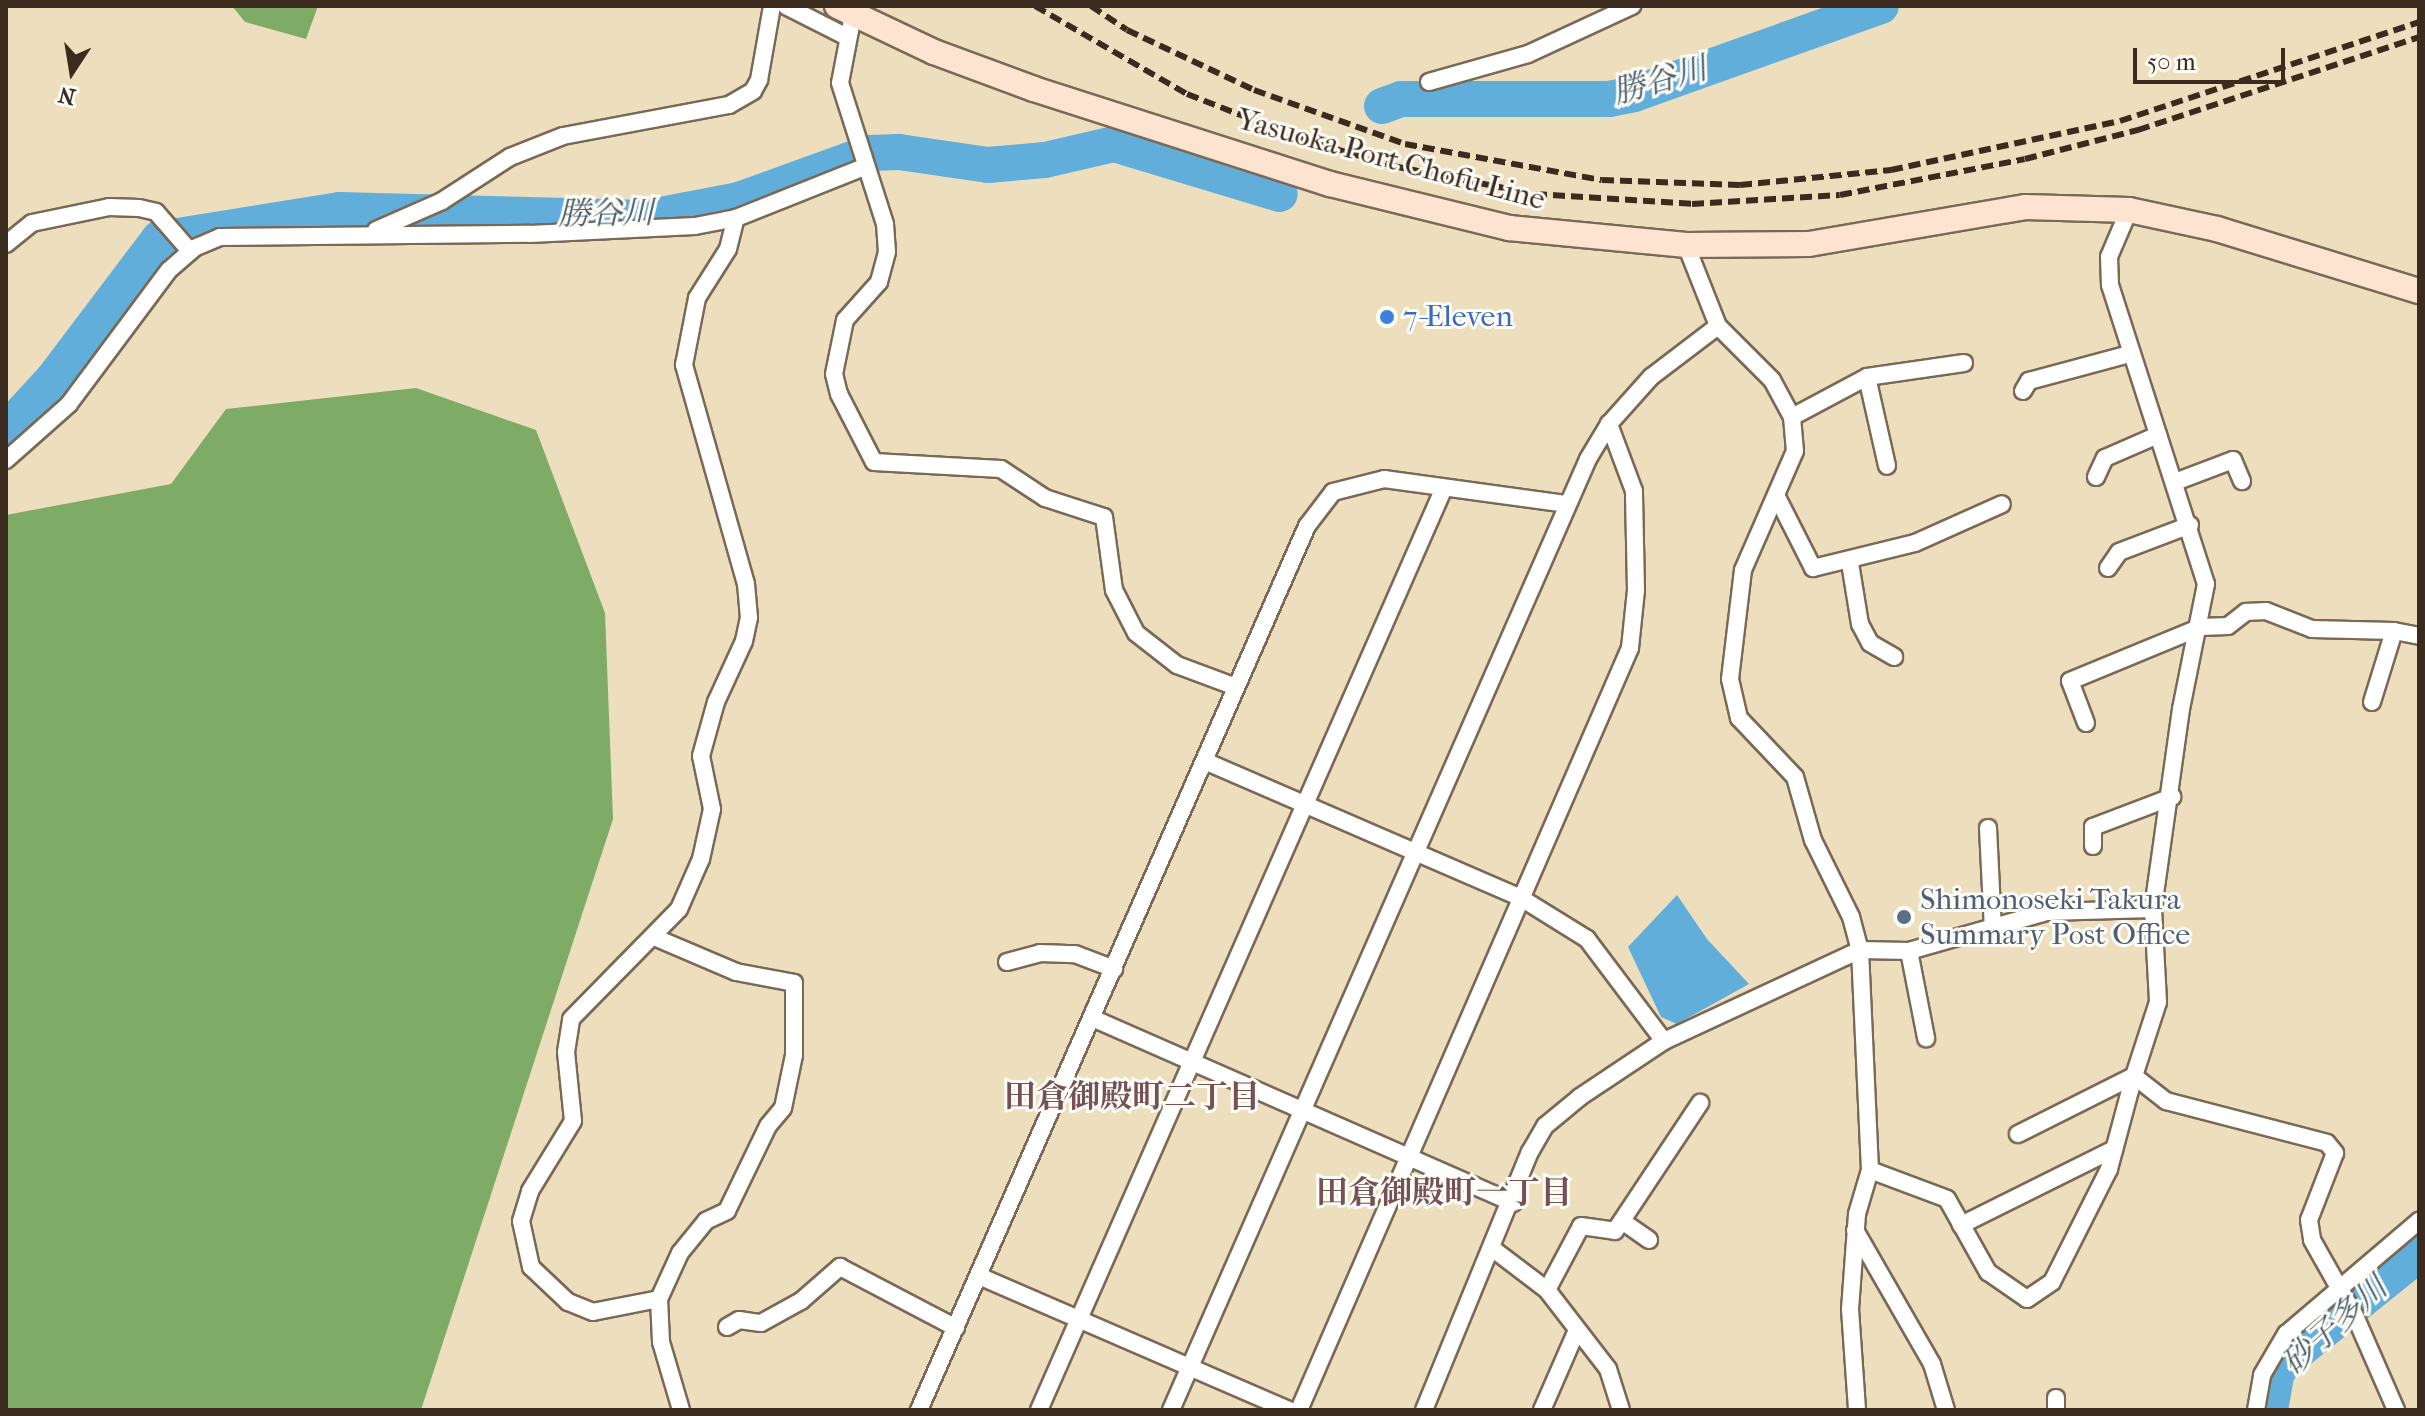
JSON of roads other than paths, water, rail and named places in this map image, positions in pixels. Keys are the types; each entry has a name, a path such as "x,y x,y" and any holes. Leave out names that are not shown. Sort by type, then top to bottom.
{"main road":[{"name":"Yasuoka Port Chofu Line","path":"845,19 1034,89 1330,184 1509,228 1686,245 1809,244 2025,207 2129,210 2217,229 2419,291"}],"street":[{"path":"367,234 442,201 510,157 563,136 729,105 753,91 759,80 772,6"},
{"path":"786,6 845,19 840,83 856,145 885,224 887,252 879,282 845,320 834,374 839,394 874,462 1001,469 1045,498 1104,517 1114,590 1136,633 1177,665 1236,687"},
{"path":"1429,82 1528,54 1632,6"},
{"path":"6,460 69,404 141,302 190,251 240,235 651,230 736,218 863,165"},
{"path":"6,244 32,223 124,208 156,212 190,251"},
{"path":"1870,1170 1947,1199 1988,1272 2027,1299 2052,1282 2114,1149 2158,1002 2153,909 2172,797 2181,709 2201,627 2206,584 2190,525 2130,354 2110,285 2109,257 2129,210"},
{"path":"659,1299 593,1312 568,1302 531,1267 521,1221 530,1191 573,1121 566,1052 571,1019 679,909 701,859 712,809 701,756 749,618 746,584 684,365 697,298 728,249 736,218"},
{"path":"1686,245 1718,326 1772,380 1792,417 1795,451 1743,570 1730,679 1739,718 1795,777 1813,840 1851,917 1860,950 1870,1170 1855,1230 1850,1309 1857,1410"},
{"path":"1171,1410 1567,504 1609,424 1651,377 1718,326"},
{"path":"2023,391 2029,381 2130,354"},
{"path":"1792,417 1867,377 1964,363"},
{"path":"1867,377 1887,466"},
{"path":"1299,1410 1630,648 1636,590 1634,491 1609,424"},
{"path":"2096,477 2105,458 2158,435"},
{"path":"2175,482 2233,460 2242,481"},
{"path":"919,1410 1207,762 1236,687 1307,526 1333,492 1384,479 1567,504"},
{"path":"1039,1410 1444,488"},
{"path":"1776,495 1813,568 1850,563 1915,543 2002,504"},
{"path":"2108,568 2119,552 2190,525"},
{"path":"1850,563 1860,624 1870,643 1894,657"},
{"path":"2086,723 2070,681 2201,627 2228,626 2246,612 2266,611 2312,629 2394,631 2419,636"},
{"path":"2372,702 2394,631"},
{"path":"1207,762 1521,898 1587,939 1664,1041"},
{"path":"2093,846 2093,827 2172,797"},
{"path":"1988,828 1993,931"},
{"path":"1424,1410 1545,1126 1664,1041 1860,950 1909,951 1993,931 2047,912 2153,909"},
{"path":"654,937 736,972 794,983 794,1055 783,1108 768,1126 727,1211 706,1221 680,1253 659,1299 661,1342 681,1410"},
{"path":"1909,951 1926,1038"},
{"path":"1007,962 1040,953 1075,954 1114,969"},
{"path":"1092,1018 1513,1203"},
{"path":"2018,1134 2134,1076"},
{"path":"2134,1076 2166,1101 2327,1143 2335,1153 2309,1220 2312,1240 2355,1316 2396,1410"},
{"path":"1547,1290 1581,1226 1615,1231 1700,1103"},
{"path":"1961,1225 2114,1149"},
{"path":"1622,1221 1649,1240"},
{"path":"2256,1410 2272,1353 2301,1319 2341,1294 2419,1221"},
{"path":"1855,1230 1932,1364 1946,1410"},
{"path":"1493,1249 1547,1290 1576,1332 1608,1369 1621,1410"},
{"path":"727,1327 739,1320 761,1323 801,1301 840,1267 956,1328"},
{"path":"979,1276 1289,1410"},
{"path":"1542,1410 1576,1332"}],"water":[{"path":"1677,895 1707,939 1749,984 1677,1024 1661,1017 1628,947"}],"waterway":[{"name":"勝谷川","path":"1382,106 1401,99 1609,99 1634,94 1881,6"},
{"name":"勝谷川","path":"6,430 53,379 159,239 340,210 645,218 739,200 869,153 899,152 988,165 1045,160 1114,144 1280,194"},
{"name":"砂子多川","path":"2270,1410 2277,1371 2419,1254"}],"railway":[{"path":"1035,6 1187,94 1299,138 1393,166 1535,194 1692,204 1840,195 2025,159 2138,130 2419,37"},
{"path":"1091,6 1127,30 1254,90 1405,144 1602,180 1740,185 1891,170 2120,121 2419,22"}],"place":[{"name":"7-Eleven","path":"1387,317"},
{"name":"Shimonoseki Takura Summary Post Office","path":"1904,917"}],"district":[{"name":"田倉御殿町二丁目","path":"1132,1097"},
{"name":"田倉御殿町一丁目","path":"1444,1193"}]}
